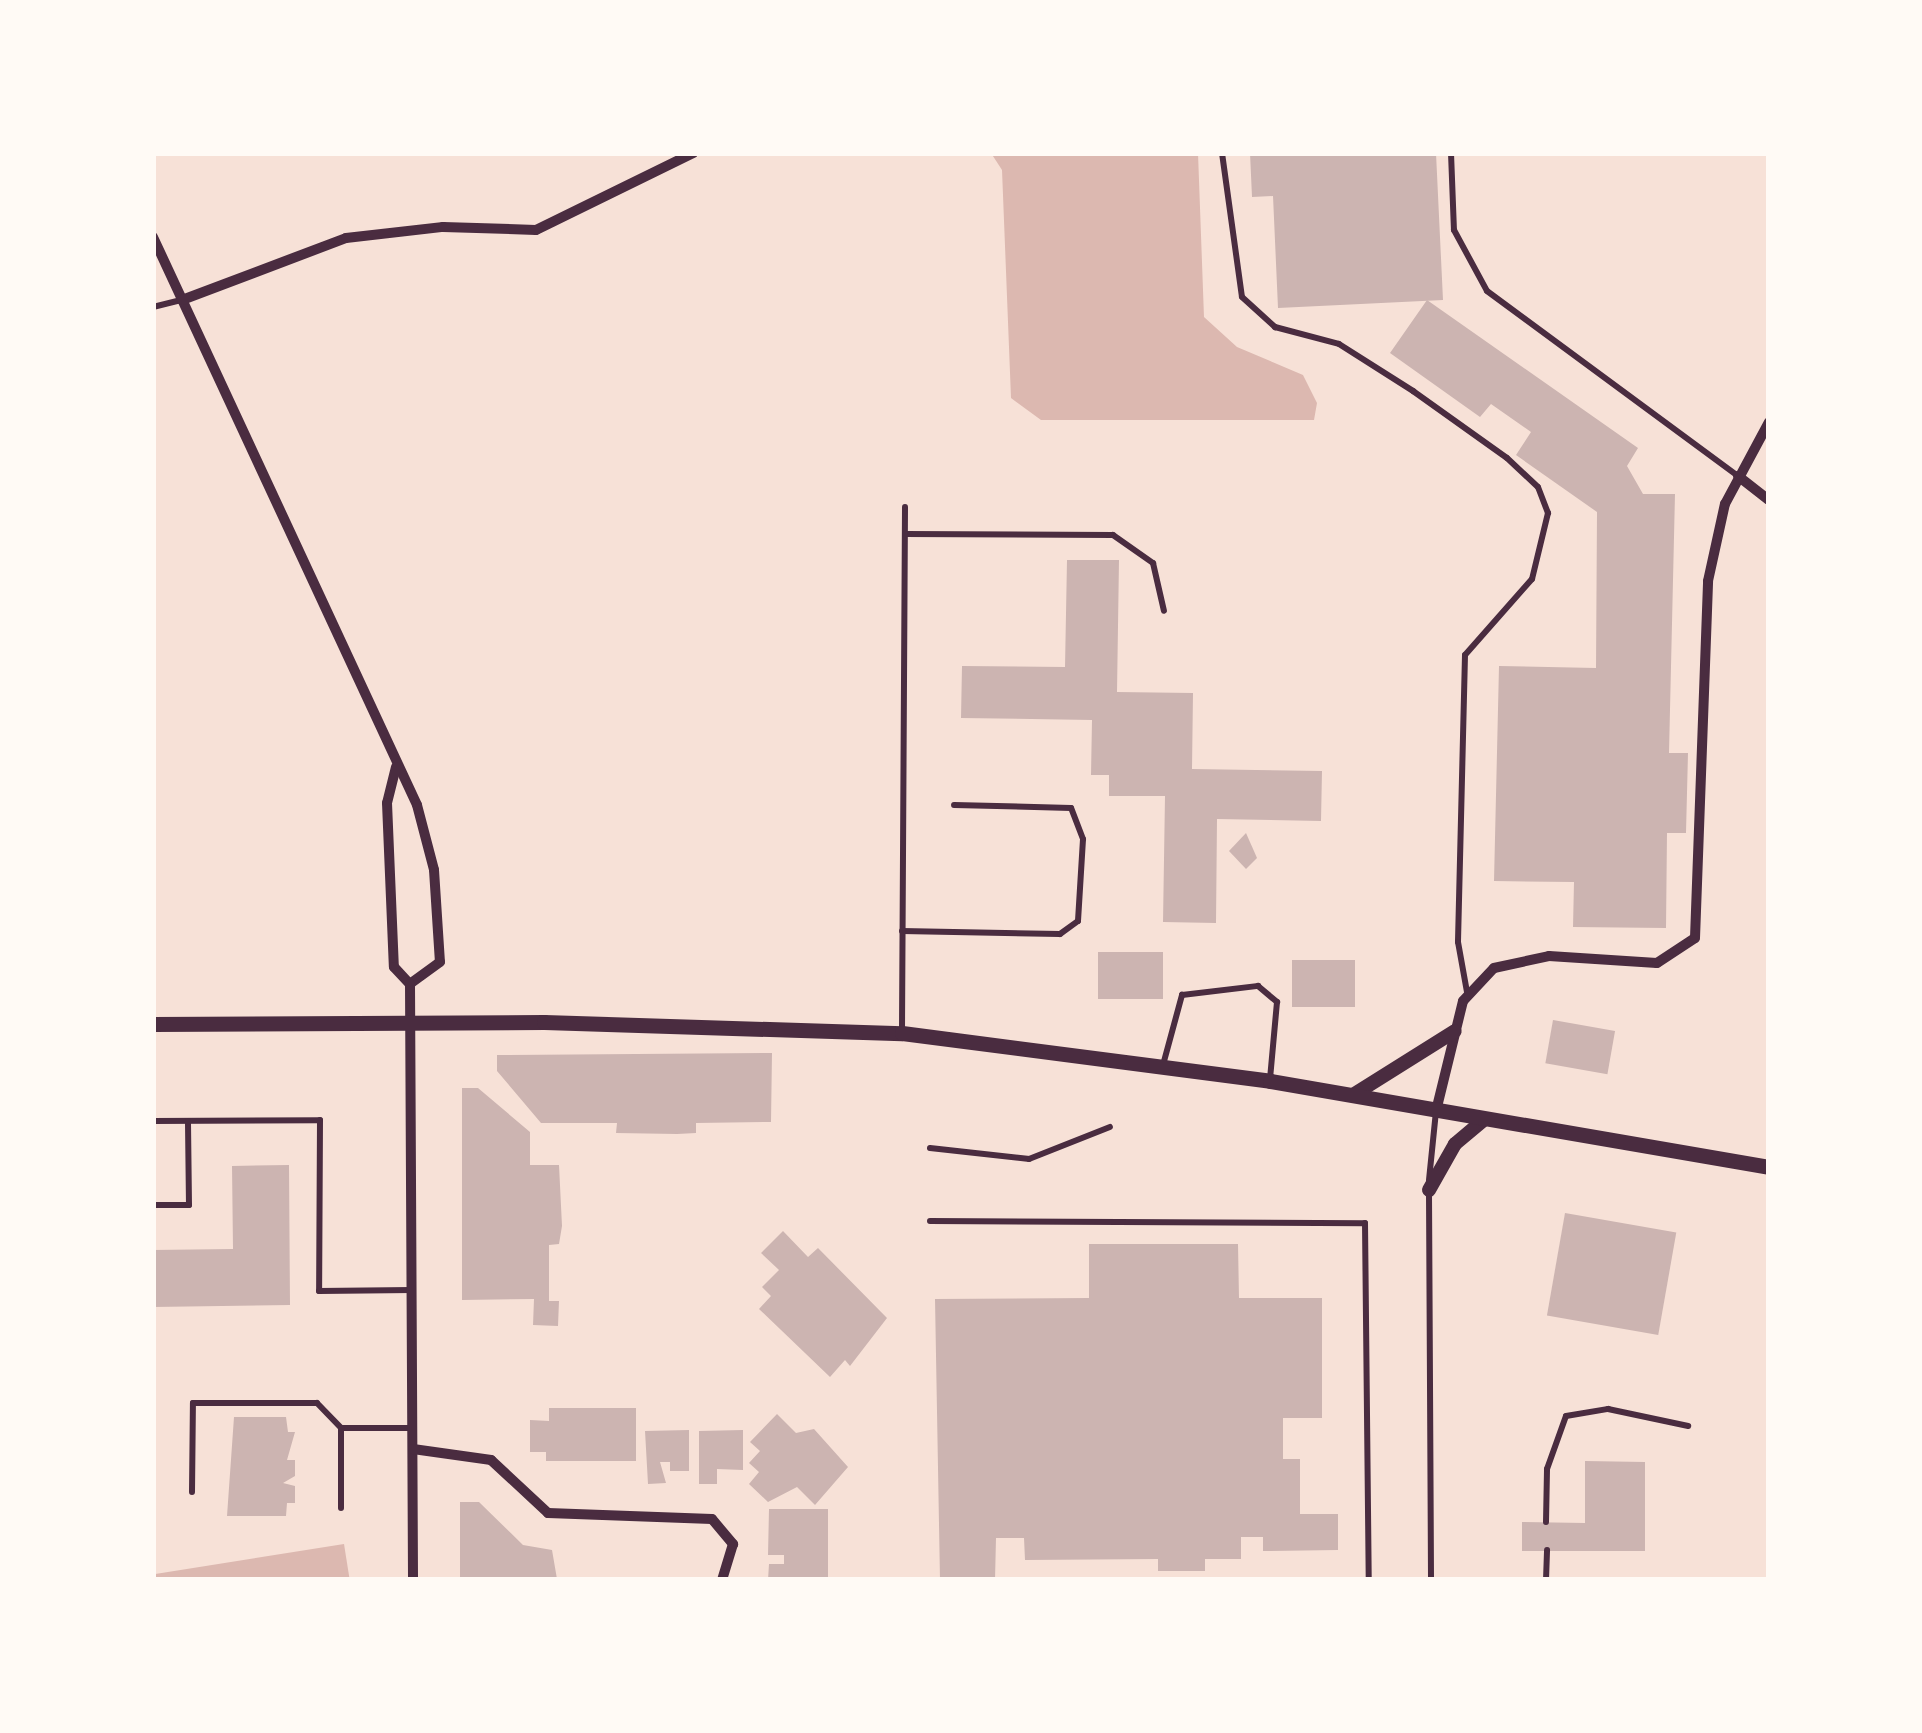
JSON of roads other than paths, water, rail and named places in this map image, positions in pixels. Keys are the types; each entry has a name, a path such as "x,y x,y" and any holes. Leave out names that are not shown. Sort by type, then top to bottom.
{"main road":[{"path":"153,1024 407,1023 902,1033 1270,1081 1769,1167"}],"street":[{"path":"182,300 346,238 443,227 536,230 693,153"},
{"path":"153,237 397,764 434,869 440,962 410,984"},
{"path":"1436,1111 1467,992 1515,958 1657,963 1695,938 1708,581 1738,476 1769,422"},
{"path":"1738,476 1769,500"},
{"path":"397,764 387,803 394,967 410,984 413,1580"},
{"path":"1352,1096 1455,1031"},
{"path":"1429,1190 1455,1144 1485,1119"},
{"path":"413,1449 490,1460 548,1513 712,1519 733,1544 722,1580"}],"lane":[{"path":"1222,153 1242,297 1275,327 1339,344 1432,404 1507,458 1538,488 1548,512 1532,579 1465,655 1457,942 1467,992"},
{"path":"1451,153 1454,230 1487,291 1738,476"},
{"path":"153,307 182,300"},
{"path":"902,1033 905,507"},
{"path":"904,534 1113,536 1153,563 1164,611"},
{"path":"902,931 1060,934 1078,921 1083,839 1071,808 954,806"},
{"path":"1163,1065 1182,995 1258,986 1277,1003 1270,1081"},
{"path":"1431,1580 1429,1190 1436,1111"},
{"path":"153,1205 189,1205 188,1120"},
{"path":"153,1121 320,1120 319,1292 412,1290"},
{"path":"930,1148 1029,1159 1110,1127"},
{"path":"930,1221 1366,1223 1369,1580"},
{"path":"192,1492 193,1403 317,1403 341,1428 341,1508"},
{"path":"1546,1522 1547,1468 1566,1416 1608,1409 1688,1426"},
{"path":"341,1428 413,1428"},
{"path":"1546,1550 1546,1580"}]}
